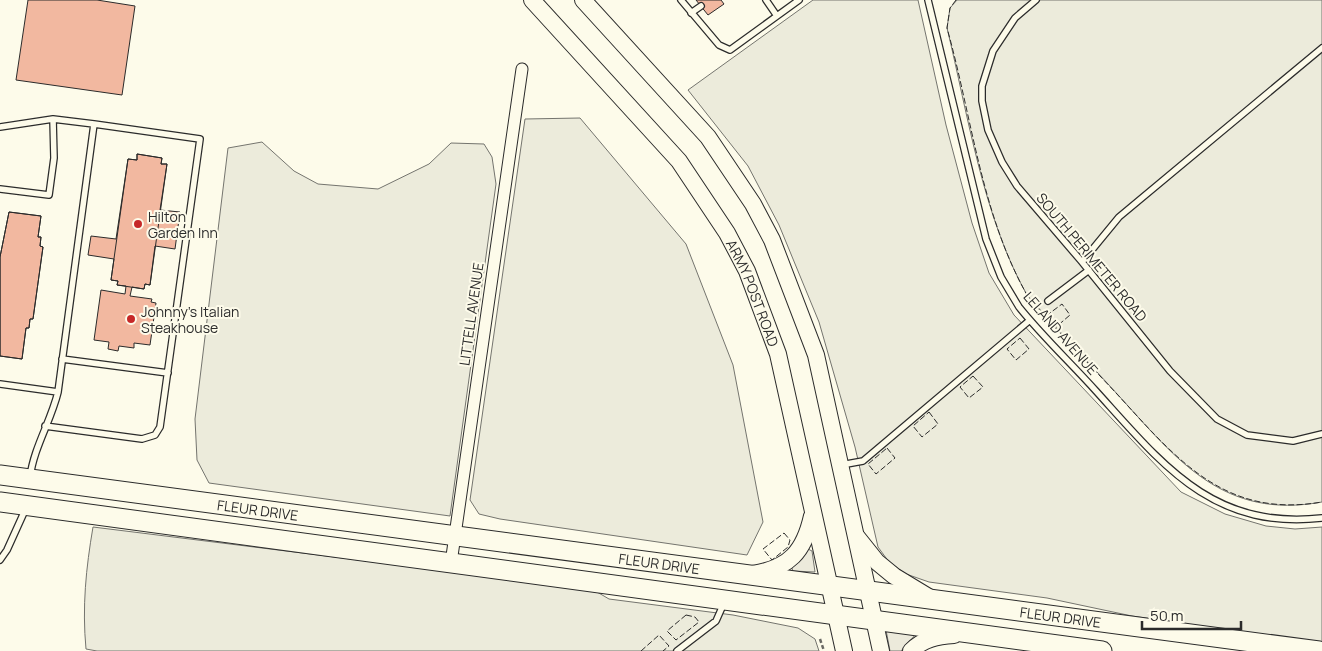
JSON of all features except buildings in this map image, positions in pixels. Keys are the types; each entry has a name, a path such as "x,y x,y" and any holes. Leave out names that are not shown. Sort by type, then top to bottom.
{"main road":[{"name":"ARMY POST ROAD","path":"532,0 679,161 727,233 760,303 778,354 844,651"},
{"path":"583,0 708,137 752,204 788,277 816,355 881,651"},
{"name":"FLEUR DRIVE","path":"0,476 1319,651"},
{"path":"27,506 30,479"},
{"name":"FLEUR DRIVE","path":"0,502 1102,651"},
{"path":"746,575 769,571 782,566 790,560 805,541 812,512"},
{"path":"855,535 877,562 894,576 934,600"},
{"path":"911,651 918,644 934,637 978,634"}],"street":[{"name":"LITTELL AVENUE","path":"451,563 522,69"}],"lane":[{"path":"681,0 719,45 730,50 799,0"},
{"path":"766,0 777,16"},
{"name":"LELAND AVENUE","path":"928,0 986,239 1002,278 1030,320 1168,467 1198,492 1249,514 1296,520 1322,518"},
{"name":"SOUTH PERIMETER ROAD","path":"1036,0 1015,18 993,51 984,76 982,101 988,130 1002,162 1017,186 1089,270 1170,371 1217,419 1246,435 1293,441 1322,434"},
{"path":"691,13 701,6"},
{"path":"1082,262 1119,217 1322,48"},
{"path":"0,189 48,195 54,158 53,119"},
{"path":"0,127 53,119 200,139 160,427 154,435 142,439 45,426"},
{"path":"30,479 32,460 45,426 53,412 58,392 94,124"},
{"path":"1048,301 1089,270"},
{"path":"840,465 863,461 1030,320"},
{"path":"62,359 168,373"},
{"path":"0,384 58,392"},
{"path":"0,560 8,550 27,506"},
{"path":"677,651 716,621 725,601"}],"path":[{"path":"820,639 824,651"}],"shaded area":[{"path":"813,0 918,0 946,125 972,223 989,273 1014,315 1181,492 1225,514 1266,526 1295,529 1322,527 1322,644 1132,616 1047,598 929,582 906,574 889,562 878,547 855,447 819,322 779,225 748,166 688,90"},
{"path":"957,0 1322,0 1322,502 1288,505 1257,502 1230,494 1206,480 1183,463 1162,443 1027,295 999,233 978,165 947,28 950,8"},
{"path":"580,118 686,244 733,365 763,522 747,555 500,519 479,514 470,500 525,119"},
{"path":"262,142 294,171 318,184 378,189 429,164 451,143 484,144 492,157 496,184 450,516 209,483 197,460 195,419 228,148"},
{"path":"93,527 592,589 609,599 733,615 798,628 815,639 819,651 97,651 86,649 84,618 88,557"},
{"path":"808,549 812,551 815,572 793,571 791,566"},
{"path":"886,630 916,634 901,651 890,651"}],"fence":[{"path":"956,0 950,8 947,28 979,164 988,198 1011,264 1027,295 1160,440 1182,461 1205,478 1230,492 1257,501 1287,505 1322,502"},
{"path":"1046,316 1062,304 1070,315 1056,327"},
{"path":"1020,338 1029,349 1016,360 1007,349 1020,338"},
{"path":"973,376 983,387 969,398 960,387 973,376"},
{"path":"929,412 938,424 922,437 913,426 929,412"},
{"path":"887,448 895,458 876,474 868,464 887,448"},
{"path":"784,533 790,540 788,547 772,560 763,549 784,533"},
{"path":"686,615 695,617 699,622 676,640 667,631 686,615"},
{"path":"641,651 659,635 669,646 663,651"}],"place":[{"name":"Hilton Garden Inn","path":"138,224"},
{"name":"Johnny's Italian Steakhouse","path":"131,319"}]}
